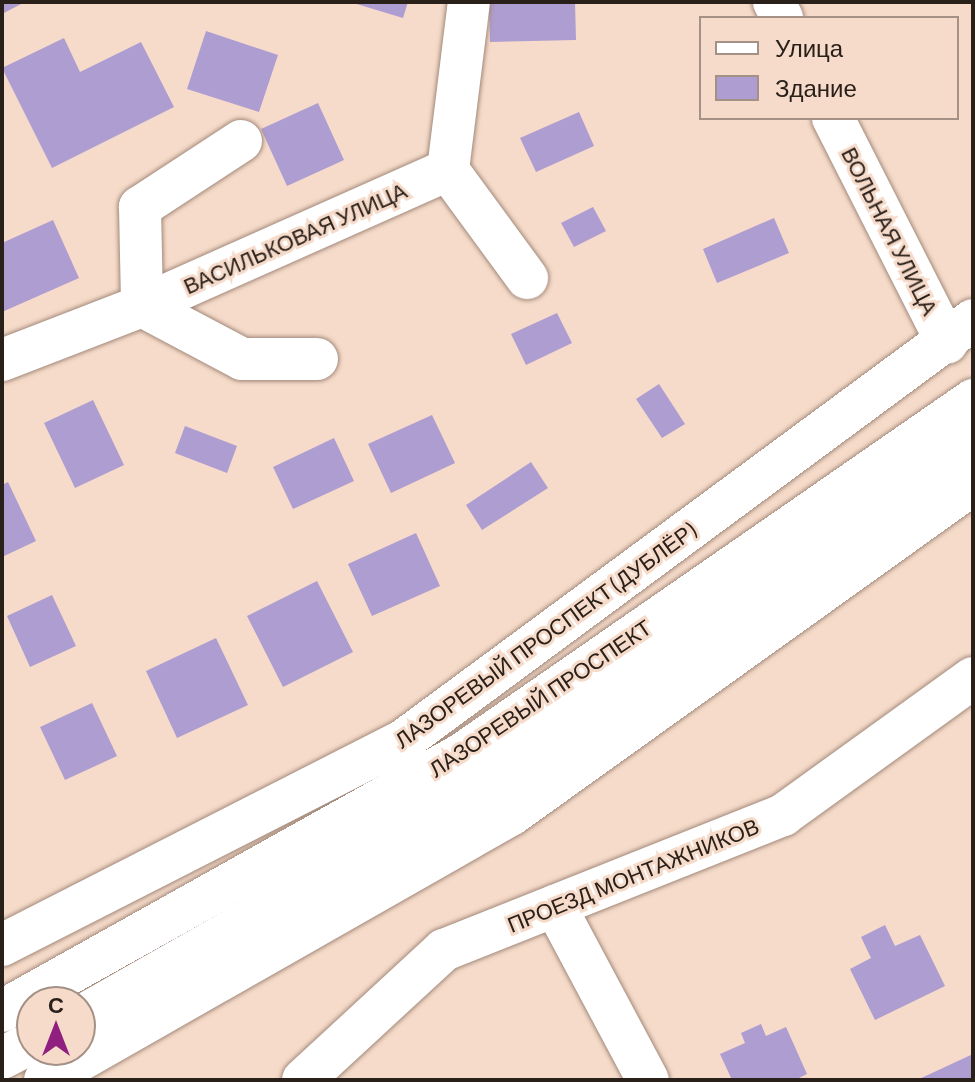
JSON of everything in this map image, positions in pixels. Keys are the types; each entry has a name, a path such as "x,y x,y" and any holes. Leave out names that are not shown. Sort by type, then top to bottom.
{"street":[{"path":"469,2 448,170 527,278"},
{"name":"ВОЛЬНАЯ УЛИЦА","path":"834,120 960,332"},
{"path":"142,306 140,207 241,141"},
{"name":"ВАСИЛЬКОВАЯ УЛИЦА","path":"2,360 142,306 448,170"},
{"name":"ВАСИЛЬКОВАЯ УЛИЦА","path":"142,306 242,359 317,359"},
{"name":"ЛАЗОРЕВЫЙ ПРОСПЕКТ (ДУБЛЁР)","path":"2,945 404,740 960,332"},
{"name":"ЛАЗОРЕВЫЙ ПРОСПЕКТ","path":"2,1011 462,754 973,400"},
{"name":"ЛАЗОРЕВЫЙ ПРОСПЕКТ","path":"96,1008 483,787 973,441"},
{"path":"57,1078 512,814 973,484"},
{"name":"ПРОЕЗД МОНТАЖНИКОВ","path":"303,1080 444,950 783,815 973,678"},
{"path":"555,906 648,1080"}],"building":[{"path":"2,2 25,2 2,14"},
{"path":"350,2 408,2 403,18"},
{"path":"489,2 575,2 576,40 490,42"},
{"path":"206,31 278,55 259,112 187,89"},
{"path":"64,38 80,72 141,42 174,107 52,168 2,68"},
{"path":"318,103 344,160 287,186 261,129"},
{"path":"579,112 594,146 536,172 520,138"},
{"path":"593,207 606,231 574,247 561,223"},
{"path":"774,218 789,253 717,283 703,249"},
{"path":"53,220 79,278 2,312 2,243"},
{"path":"557,313 572,343 526,365 511,334"},
{"path":"659,384 685,424 662,438 636,399"},
{"path":"93,400 124,465 75,488 44,423"},
{"path":"432,415 455,463 391,493 368,444"},
{"path":"185,426 237,446 227,473 175,453"},
{"path":"334,438 354,481 293,509 273,467"},
{"path":"531,462 548,488 482,530 466,505"},
{"path":"8,482 36,541 2,557 2,485"},
{"path":"416,533 440,586 372,616 348,564"},
{"path":"317,581 353,652 283,687 247,616"},
{"path":"52,595 76,646 30,667 7,616"},
{"path":"216,638 248,705 177,738 146,671"},
{"path":"92,703 117,756 65,780 40,727"},
{"path":"885,925 895,946 920,935 945,986 875,1020 850,969 871,958 861,937"},
{"path":"761,1024 766,1036 786,1027 807,1074 795,1080 732,1080 720,1054 745,1043 741,1033"},
{"path":"973,1054 973,1080 917,1080"}]}
